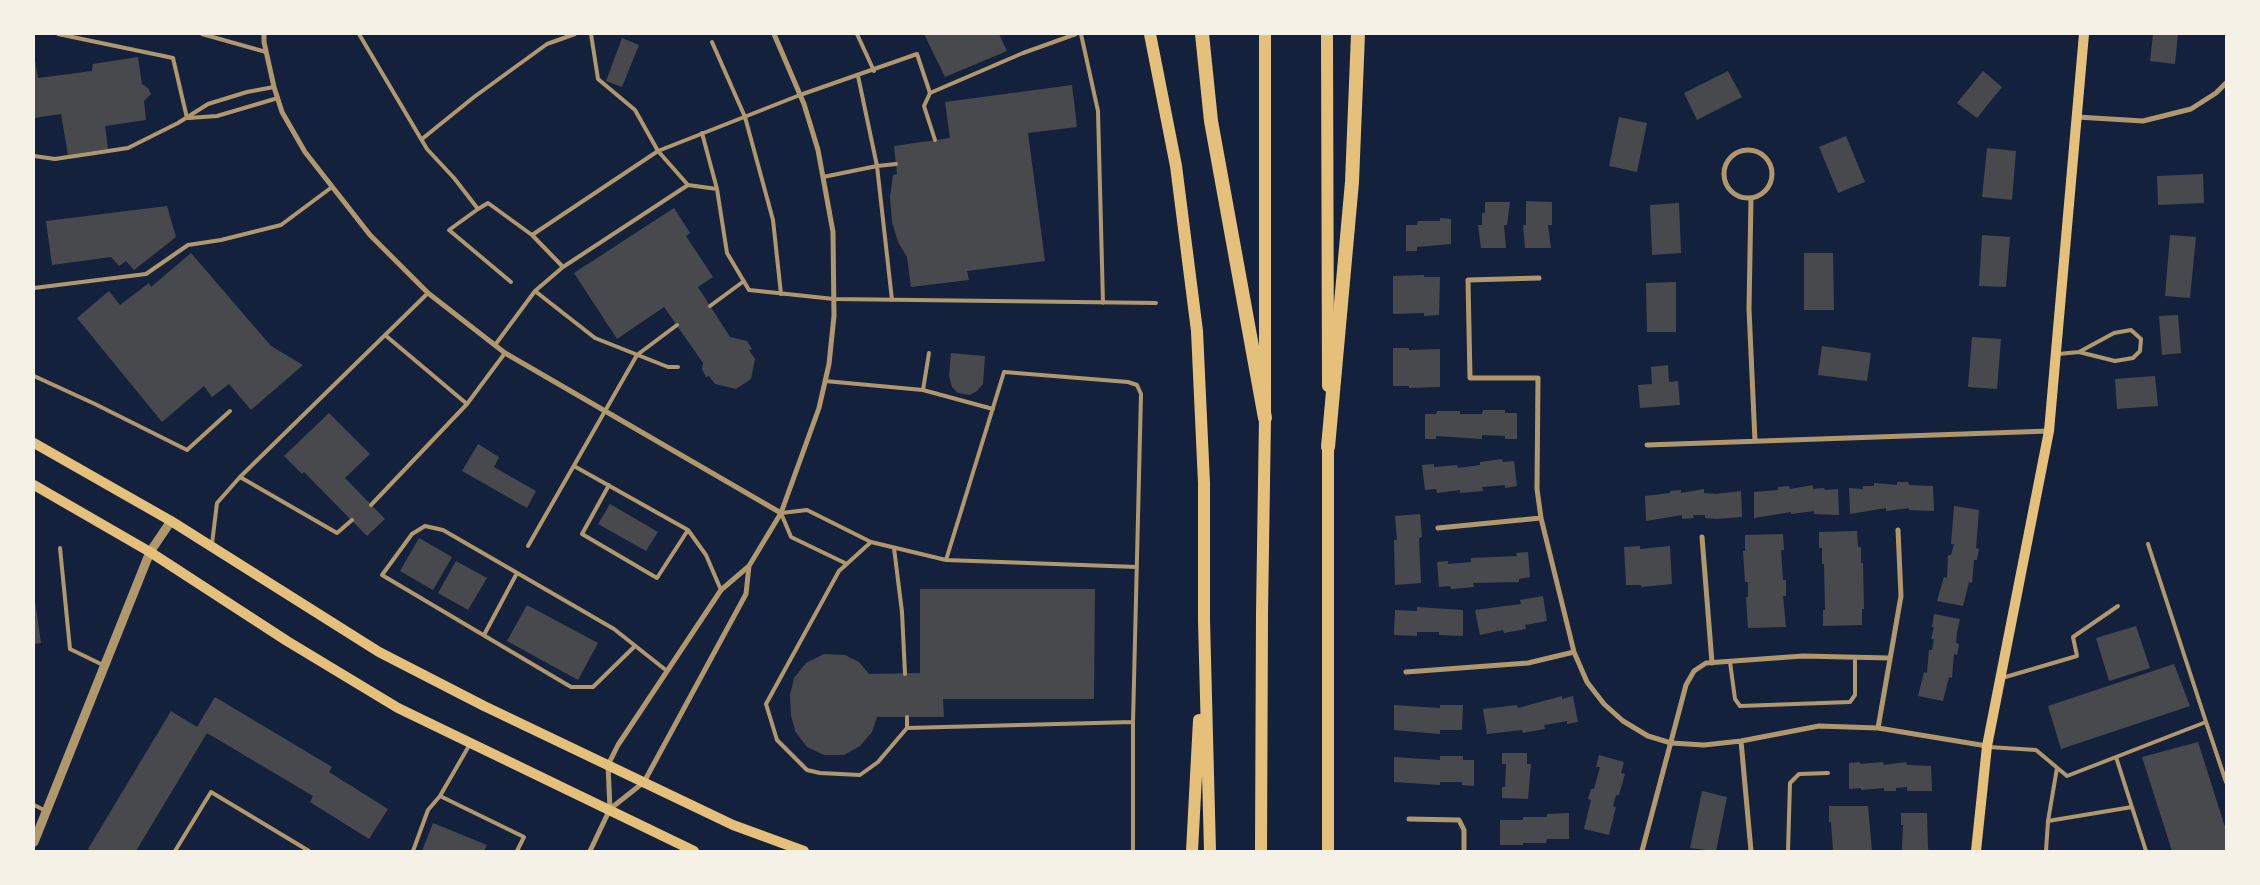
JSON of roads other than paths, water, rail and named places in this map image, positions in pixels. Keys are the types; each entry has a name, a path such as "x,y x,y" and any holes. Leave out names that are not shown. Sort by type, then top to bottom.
{"highway":[{"path":"1150,34 1176,166 1197,330 1204,483 1204,620 1210,851"},
{"path":"1198,34 1202,49"},
{"path":"1202,34 1210,122 1266,418"},
{"path":"1261,851 1262,613 1266,418 1265,34"},
{"path":"1327,34 1328,851"},
{"path":"1328,447 1352,182 1358,34"},
{"path":"1192,851 1204,620"}],"main road":[{"path":"1976,851 1987,746 2049,431 2084,34"},
{"path":"34,443 171,520 379,652 484,706 733,825 804,851"},
{"path":"34,484 150,552 287,641 398,708 694,851"}],"street":[{"path":"264,34 274,87 282,112 304,152 370,235 428,293 505,353 781,513"},
{"path":"610,809 608,765 618,745 721,590 749,566 781,513 820,408 830,355 834,299 833,232 818,150 800,96 774,34"},
{"path":"2077,117 2143,121 2191,109 2216,93 2226,83"},
{"path":"1746,150 1762,154 1771,168 1772,176 1765,190 1751,198 1736,195 1726,184 1724,176 1724,169 1732,156 1746,150"},
{"path":"1751,198 1748,310 1755,441"},
{"path":"1539,278 1468,280 1470,378 1538,378 1537,489 1541,518 1574,652 1586,682 1604,704 1622,721 1648,736 1671,743 1704,746 1742,741 1818,726 1878,728 1987,746"},
{"path":"1647,445 2049,431"},
{"path":"1438,528 1541,518"},
{"path":"34,842 150,552 171,520"},
{"path":"1878,728 1888,658 1901,596 1898,530"},
{"path":"1702,538 1712,663"},
{"path":"590,851 610,809 644,782 746,594 749,566"},
{"path":"1406,672 1528,663 1574,652"},
{"path":"1642,851 1686,685 1694,671 1706,663 1803,656 1888,658"},
{"path":"1742,741 1751,851"},
{"path":"1409,819 1459,820 1464,830 1464,851"}],"lane":[{"path":"58,34 173,58 187,118"},
{"path":"203,34 266,52"},
{"path":"359,34 427,149 454,178 478,209"},
{"path":"422,139 474,97 547,44 575,34"},
{"path":"591,34 598,79 635,110 658,151 688,185 717,189"},
{"path":"857,34 874,71"},
{"path":"935,140 924,106 930,93 1023,53 1076,34"},
{"path":"1081,34 1098,112 1103,303"},
{"path":"712,42 746,117 773,220 781,294"},
{"path":"532,234 658,151 800,96 917,54 930,93"},
{"path":"858,76 877,166 892,300"},
{"path":"34,156 55,159 128,148 187,118 208,104 247,92 274,87"},
{"path":"187,118 217,116 278,98"},
{"path":"702,134 717,189 727,253 749,290 834,299 1156,303"},
{"path":"823,177 896,164"},
{"path":"495,345 535,291 564,267 688,185"},
{"path":"34,288 146,274 188,245 221,240 281,225 332,187"},
{"path":"511,282 449,230 488,203 532,234 564,267"},
{"path":"710,306 744,281"},
{"path":"535,291 595,338 668,367 678,367"},
{"path":"212,547 217,504 240,477 428,293"},
{"path":"528,546 637,355 676,325"},
{"path":"2056,354 2079,352 2115,361 2133,358 2140,351 2141,339 2131,330 2114,334 2079,352"},
{"path":"385,335 467,404"},
{"path":"371,505 467,404 505,353"},
{"path":"923,390 929,353"},
{"path":"946,560 1004,372 1128,382 1137,385 1141,394 1133,722 1133,851"},
{"path":"34,376 187,450 230,411"},
{"path":"825,381 923,390 993,409"},
{"path":"574,466 688,530 706,555 721,590"},
{"path":"240,477 337,533 352,520"},
{"path":"609,485 582,534 657,578 688,530"},
{"path":"847,564 791,537 781,513 807,510 871,542 946,560 1137,567"},
{"path":"635,646 593,687 571,687 382,576 412,534 424,526 443,530 614,629 667,671"},
{"path":"871,542 839,571 766,704 777,740 808,770 820,773 860,775 878,762 908,728 907,717"},
{"path":"2148,544 2226,782"},
{"path":"60,548 70,649 104,665"},
{"path":"894,548 902,612 905,674"},
{"path":"484,635 517,573"},
{"path":"2000,679 2076,656 2073,637 2118,606"},
{"path":"1730,662 1735,699 1740,706 1850,702 1855,695 1855,657"},
{"path":"908,728 1133,722"},
{"path":"1987,746 2036,750 2067,776 2206,722"},
{"path":"413,851 428,810 440,796 462,762 471,743"},
{"path":"2116,757 2146,851"},
{"path":"2046,851 2048,821 2057,768"},
{"path":"1788,851 1790,783 1799,774 1828,773"},
{"path":"175,851 211,792 309,851"},
{"path":"440,796 524,837 517,851"},
{"path":"34,805 46,811"},
{"path":"2048,821 2132,807"}]}
